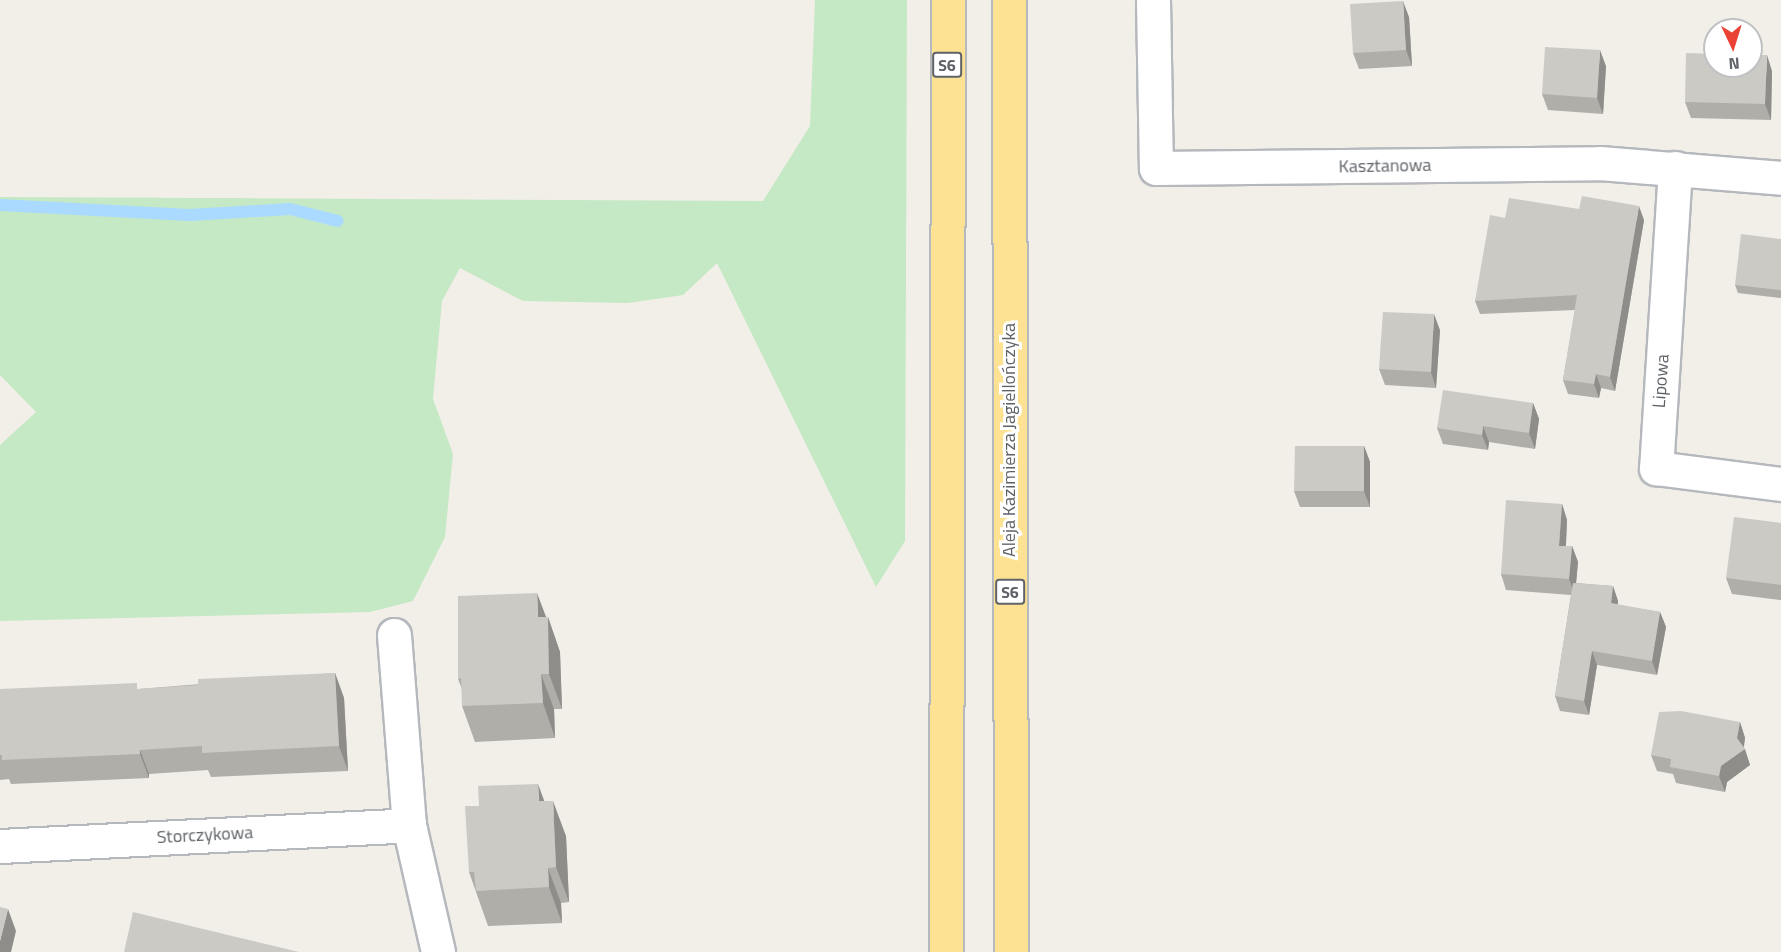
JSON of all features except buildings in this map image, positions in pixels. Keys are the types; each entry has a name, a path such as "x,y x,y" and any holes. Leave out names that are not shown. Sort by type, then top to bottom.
{"highway":[{"name":"S6","path":"946,952 948,0"},
{"name":"Aleja Kazimierza Jagiellończyka","path":"1009,0 1011,952"}],"street":[{"name":"Kasztanowa","path":"1153,0 1156,168 1600,163 1781,178"},
{"name":"Lipowa","path":"1675,168 1656,468 1781,484"},
{"path":"394,635 409,825 438,952"},
{"name":"Storczykowa","path":"0,846 409,825"}],"green space":[{"path":"815,0 907,0 905,541 876,587 717,263 683,295 628,303 523,301 460,268 442,301 433,399 453,454 445,537 413,601 370,612 0,621 0,445 36,412 0,375 0,197 763,201 810,126"}],"waterway":[{"path":"0,205 190,215 290,209 338,221"}]}
